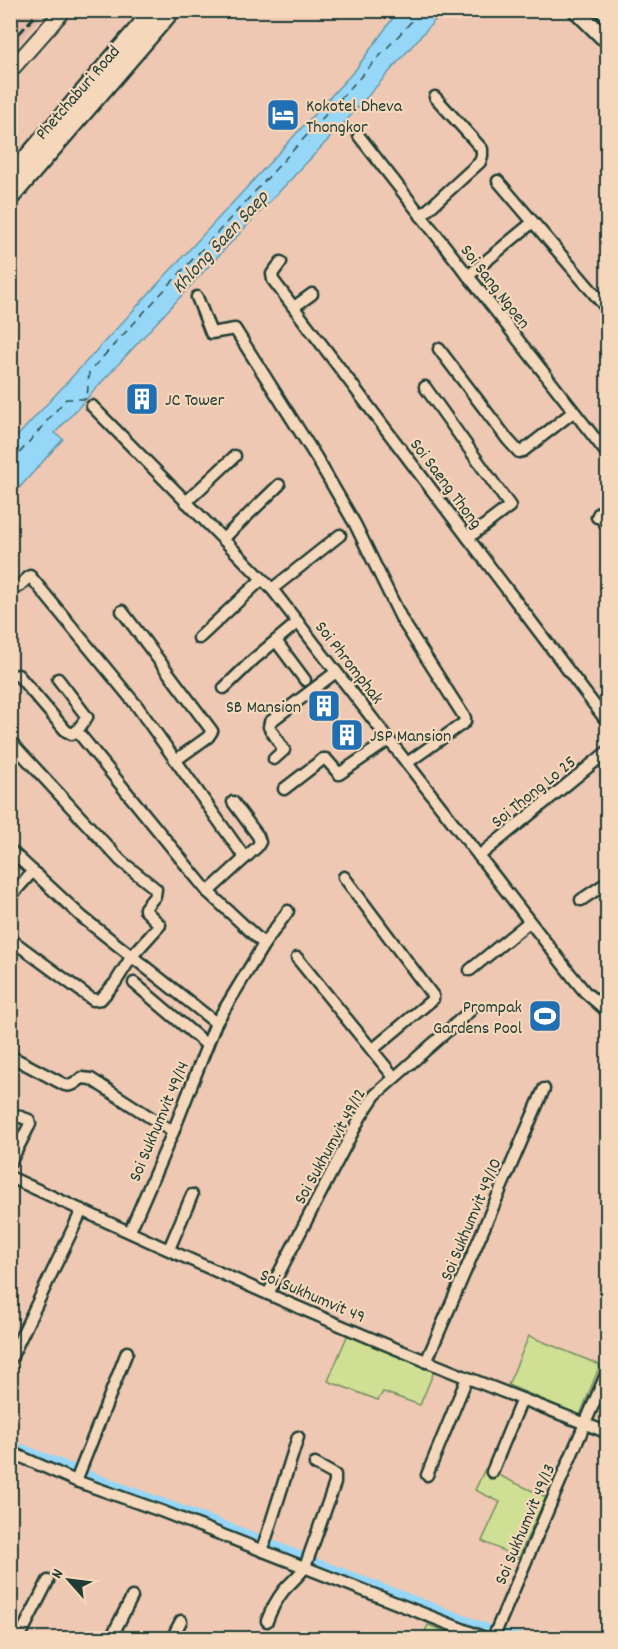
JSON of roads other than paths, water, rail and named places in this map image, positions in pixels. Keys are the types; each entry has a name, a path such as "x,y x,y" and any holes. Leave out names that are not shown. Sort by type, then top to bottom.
{"main road":[{"name":"Phetchaburi Road","path":"10,177 154,10"},
{"name":"Phetchaburi Road","path":"10,198 172,10"},
{"path":"576,10 602,36 608,39"},
{"path":"587,10 608,32"},
{"path":"603,10 608,15"}],"street":[{"path":"10,71 64,10"},
{"path":"421,216 480,162 482,156 482,149 435,97"},
{"name":"Soi Sang Ngoen","path":"359,136 608,455"},
{"path":"498,181 608,310"},
{"path":"468,276 533,222"},
{"name":"Soi Saeng Thong","path":"281,262 272,277 608,723"},
{"path":"294,307 312,294"},
{"path":"197,297 211,333 235,329 316,457 355,524 402,620 465,718 465,722 407,763"},
{"path":"439,349 519,453 573,412"},
{"path":"425,387 510,506 468,538"},
{"name":"Soi Phromphak","path":"92,406 272,589 585,992 608,1012"},
{"path":"186,502 235,456"},
{"path":"223,539 279,485"},
{"path":"608,506 597,517 608,527"},
{"path":"272,589 340,535"},
{"path":"10,584 18,586 30,576 137,706 245,858"},
{"path":"199,638 262,579"},
{"path":"122,611 212,731 208,737 176,760"},
{"path":"224,688 298,622"},
{"path":"276,641 305,680"},
{"path":"274,759 284,750 269,727 270,722 336,672"},
{"path":"18,675 66,731 72,734 87,717 58,679"},
{"path":"77,731 208,892 264,944"},
{"path":"284,789 323,759 326,759 339,774 389,740"},
{"path":"10,741 121,861 156,890 155,896 145,910 160,925 132,956 101,999 93,1000 14,941"},
{"name":"Soi Thong Lo 25","path":"479,856 608,751"},
{"path":"208,892 260,842 233,802"},
{"path":"10,850 82,917 216,1023"},
{"path":"10,897 33,871"},
{"path":"344,877 433,996 433,999 372,1050"},
{"path":"582,900 608,882"},
{"name":"Soi Sukhumvit 49/14","path":"130,1231 173,1132 216,1023 264,944 288,911"},
{"path":"470,970 530,922"},
{"path":"297,958 394,1077"},
{"path":"134,983 207,1045"},
{"name":"Soi Sukhumvit 49/12","path":"268,1294 361,1116 375,1095 471,1010"},
{"path":"10,1056 65,1085 73,1085 82,1078 91,1079 173,1132"},
{"name":"Soi Sukhumvit 49/10","path":"426,1362 544,1089"},
{"path":"10,1113 29,1120 30,1124 10,1163"},
{"name":"Soi Sukhumvit 49","path":"10,1177 268,1294 426,1362 608,1432"},
{"path":"169,1249 192,1195"},
{"path":"10,1360 82,1210"},
{"path":"76,1481 127,1352"},
{"name":"Soi Sukhumvit 49/13","path":"493,1638 608,1370"},
{"path":"427,1475 467,1378"},
{"path":"492,1472 522,1399"},
{"path":"262,1551 298,1437"},
{"path":"10,1452 76,1481 161,1511 486,1638"},
{"path":"267,1621 283,1591 305,1567 336,1479 335,1475 315,1464"},
{"path":"19,1638 48,1581"},
{"path":"111,1638 132,1597"},
{"path":"172,1638 181,1621"}],"water":[{"name":"Khlong Saen Saep","path":"398,11 443,11 345,122 55,433 63,439 11,497 11,443 356,69"},
{"name":"Prompak Gardens Pool","path":"541,1003 558,1019 549,1030 531,1014"}],"waterway":[{"path":"10,1444 488,1629 521,1638"}],"railway":[{"path":"10,24 22,10"},
{"path":"10,44 40,10"}],"place":[{"name":"Kokotel Dheva Thongkor","path":"283,115"},
{"name":"JC Tower","path":"142,399"},
{"name":"SB Mansion","path":"324,706"},
{"name":"JSP Mansion","path":"347,735"},
{"name":"Prompak Gardens Pool","path":"545,1016"}]}
